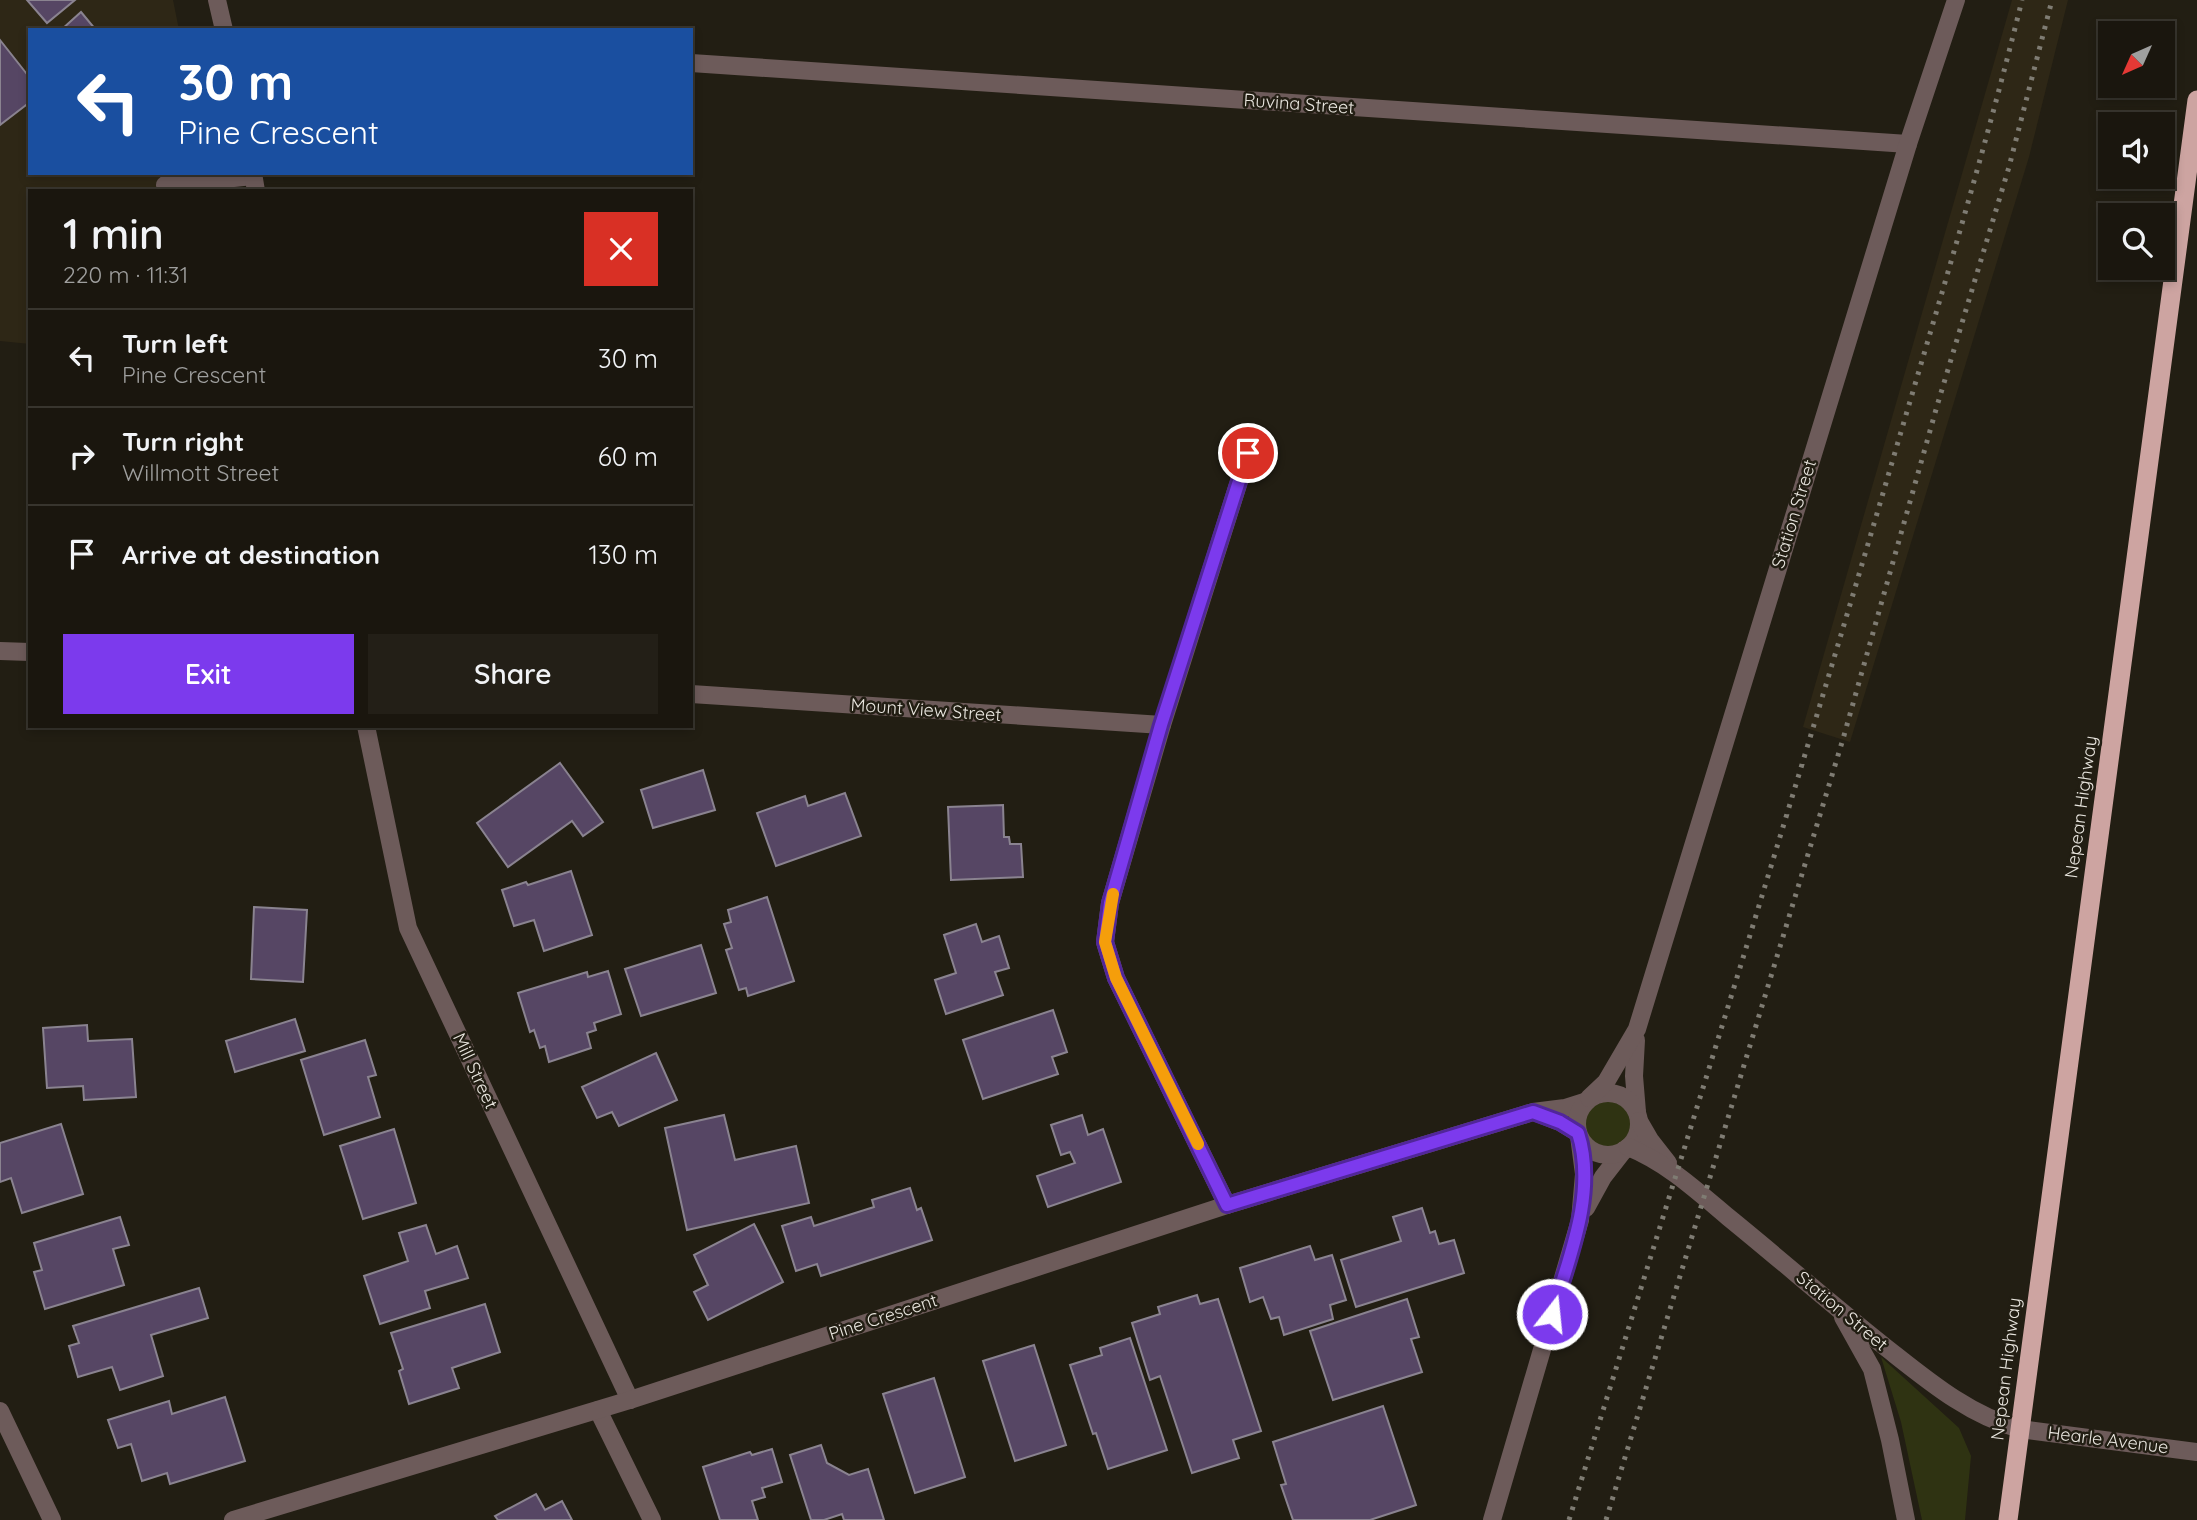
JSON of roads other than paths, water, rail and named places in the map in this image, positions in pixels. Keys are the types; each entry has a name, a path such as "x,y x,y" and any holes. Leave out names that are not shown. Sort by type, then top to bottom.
{"highway":[{"name":"Nepean Highway","path":"2008,1520 2197,100"}],"street":[{"path":"217,0 224,28"},
{"name":"Station Street","path":"1677,1174 1650,1140 1638,1117 1634,1055 1637,1029 1908,144 1956,0"},
{"name":"Ruvina Street","path":"693,64 1908,144"},
{"path":"165,185 254,180"},
{"path":"1227,1205 1116,978 1105,942 1110,903 1161,725 1248,453"},
{"path":"0,651 28,652"},
{"name":"Mount View Street","path":"693,694 1161,725"},
{"name":"Mill Street","path":"366,728 408,928 630,1400"},
{"name":"Station Street","path":"1588,1100 1606,1082 1637,1029"},
{"path":"1492,1520 1580,1220 1602,1177 1638,1131 1638,1117 1625,1098 1616,1094 1598,1094 1588,1100 1578,1115 1584,1174 1580,1220"},
{"name":"Pine Crescent","path":"233,1520 630,1400 1227,1205 1533,1112 1565,1108 1588,1100"},
{"path":"1533,1112 1560,1122 1579,1135 1592,1151 1611,1155 1626,1149"},
{"name":"Station Street","path":"1626,1149 1646,1155 1677,1174 1840,1311 1937,1388 2000,1424 2020,1429"},
{"path":"1840,1311 1871,1369 1890,1440 1906,1520"},
{"path":"598,1410 652,1520"},
{"path":"0,1411 52,1520"},
{"name":"Hearle Avenue","path":"2020,1429 2197,1452"}],"railway":[{"path":"1569,1520 1847,613 1974,182 2022,0"},
{"path":"1606,1520 1843,739 1937,406 2009,167 2052,0"}]}
